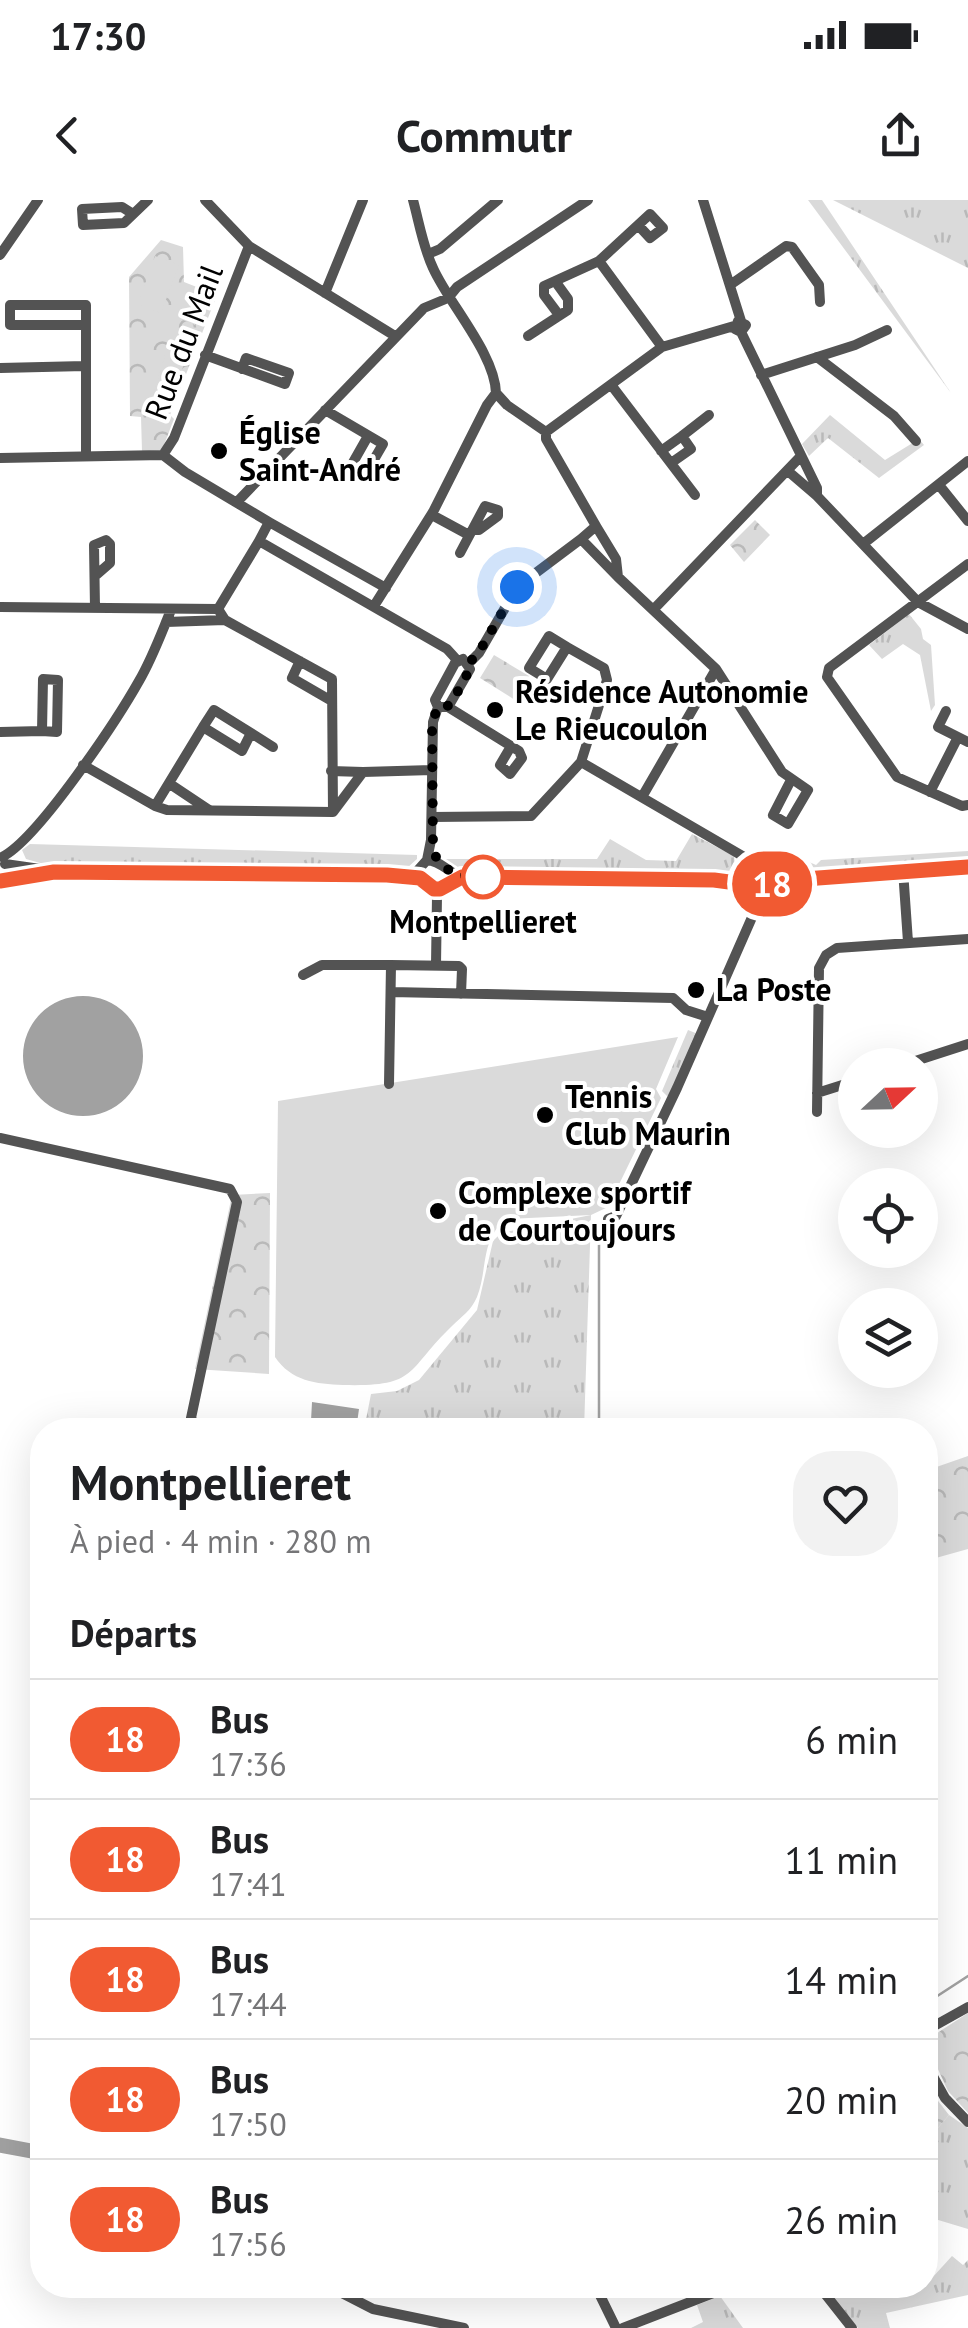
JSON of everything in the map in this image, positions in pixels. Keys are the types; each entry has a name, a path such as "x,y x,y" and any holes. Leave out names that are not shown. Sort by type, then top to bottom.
{"street":[{"path":"0,255 38,200"},
{"path":"133,214 148,200"},
{"path":"205,200 248,246 395,336"},
{"path":"325,293 363,200"},
{"path":"374,606 432,514 496,393 496,381 464,319 448,298 428,254 413,200"},
{"path":"428,254 498,200"},
{"path":"237,502 424,308 448,298 457,287 588,200"},
{"path":"703,200 739,326 818,496"},
{"path":"559,316 542,290 600,261 638,225"},
{"name":"Rue du Mail","path":"163,454 174,438 248,246"},
{"path":"730,285 786,246 792,247 820,285 820,302"},
{"path":"600,261 662,347"},
{"path":"528,336 568,310 568,299 556,281"},
{"path":"86,325 10,325 10,305 86,305 86,325 85,366 86,456"},
{"path":"546,432 662,347 739,326"},
{"path":"761,375 887,330"},
{"path":"205,355 242,369"},
{"path":"817,357 894,416 916,441"},
{"path":"0,368 85,366"},
{"path":"612,386 695,494"},
{"path":"496,393 546,432"},
{"path":"324,410 368,436"},
{"path":"662,451 710,415"},
{"path":"546,432 546,439 616,559 618,577"},
{"path":"671,464 691,449 682,436"},
{"path":"0,458 163,454 185,472 386,588"},
{"path":"652,610 800,457"},
{"path":"862,544 968,460"},
{"path":"788,472 818,496 918,602 968,629"},
{"path":"940,485 968,519"},
{"path":"432,514 471,532 460,553"},
{"path":"168,616 218,609 263,543 269,522"},
{"path":"463,661 479,652 517,587 596,526"},
{"path":"580,540 716,669 791,780"},
{"path":"263,543 447,649 470,669 432,722 432,860 442,886 436,965"},
{"path":"968,564 830,668 827,677 897,777 962,806 968,805"},
{"path":"96,576 96,608"},
{"path":"0,607 96,608 225,620 332,679 333,812"},
{"path":"218,609 225,620"},
{"path":"2,858 16,850 84,764 140,680 168,616"},
{"path":"432,817 531,816 581,762 607,680 604,668 567,647"},
{"path":"300,661 292,678 330,700"},
{"path":"642,797 716,669"},
{"path":"0,732 57,732 58,680 43,680 42,731"},
{"path":"443,707 510,748"},
{"path":"155,806 214,710 273,747"},
{"path":"930,792 963,740 938,727 946,711"},
{"path":"203,728 242,751 251,733"},
{"path":"581,762 734,851 756,892 767,883"},
{"path":"84,764 167,810 333,812"},
{"path":"331,770 432,770"},
{"path":"333,812 363,772"},
{"path":"170,784 210,810"},
{"path":"16,850 30,870"},
{"path":"2,858 30,870 54,872 419,874 442,886"},
{"path":"2,858 0,880 54,872"},
{"path":"419,874 432,860"},
{"path":"442,886 462,877 714,880 747,876 767,883 968,867"},
{"path":"904,870 908,942"},
{"path":"747,876 752,912"},
{"path":"608,1218 616,1216 767,883"},
{"path":"816,1112 819,968 826,954 838,948 968,939"},
{"path":"302,976 322,965 436,965 462,969 461,994"},
{"path":"389,1084 391,965"},
{"path":"391,992 673,998 686,1010 708,1017"},
{"path":"938,1054 968,1044"},
{"path":"817,1093 838,1086"},
{"path":"0,1138 235,1193 238,1202 190,1418"},
{"path":"938,2024 968,2007"},
{"path":"938,2084 968,2122"},
{"path":"351,2298 372,2309 464,2328"},
{"path":"604,2298 622,2328 694,2298"},
{"path":"828,2298 852,2328"}],"green space":[{"path":"808,200 822,200 951,393"},
{"path":"833,200 968,200 968,268"},
{"path":"161,240 183,247 184,282 217,295 170,415 174,419 162,450 142,451 141,417 130,416 129,277"},
{"path":"155,256 179,265 161,313 138,304"},
{"path":"190,290 207,297 195,325 178,318"},
{"path":"171,336 191,342 171,404 152,398"},
{"path":"830,415 885,460 919,439 924,445 879,478 828,438 809,456 802,444"},
{"path":"755,520 770,535 744,562 730,545"},
{"path":"909,614 921,629 923,639 931,645 935,705 931,711 920,655 903,644 882,659 869,645"},
{"path":"494,655 529,676 515,700 480,678"},
{"path":"692,834 734,856 732,870 715,875 464,871 446,859 597,859 610,839 646,860 676,861"},
{"path":"30,844 417,855 417,859 407,868 40,863 26,859 22,850"},
{"path":"782,850 816,865 821,860 968,851 968,857 789,873 774,864"},
{"path":"688,1030 698,1034 671,1095 667,1096 662,1091"},
{"name":"Complexe sportif de Courtoujours","path":"678,1037 656,1089 661,1098 608,1207 591,1215 506,1219 488,1246 472,1306 408,1373 385,1383 333,1384 305,1380 281,1365 275,1357 278,1101"},
{"path":"270,1193 269,1374 195,1369 232,1195"},
{"path":"591,1215 584,1418 366,1418 371,1394 397,1391 419,1380 477,1310 493,1241 501,1233"},
{"path":"968,1456 968,1549 938,1557 938,1466"},
{"path":"968,2013 968,2113 948,2091 938,2069 938,2033"},
{"path":"938,2101 949,2115 938,2128"},
{"path":"949,2115 968,2128 968,2229 938,2220 938,2128"},
{"path":"952,2256 963,2265 968,2260 968,2295 886,2313 890,2328 858,2328 833,2298 938,2298 938,2271"},
{"path":"721,2298 743,2328 691,2328 703,2322 697,2305"}],"shaded area":[{"path":"83,996 106,1000 126,1013 139,1033 143,1056 139,1079 126,1099 106,1112 83,1116 60,1112 40,1099 27,1079 23,1056 27,1033 40,1013 60,1000"},
{"path":"312,1402 359,1409 358,1418 311,1418"}],"waterway":[{"path":"599,1241 599,1418"},
{"path":"938,1996 968,1976"},
{"path":"0,2145 30,2151"}],"bus line":[{"name":"18","path":"0,881 54,872 387,875 420,878 434,889 462,877 714,880 744,884 756,892 769,884 791,880 968,867"}],"place":[{"name":"Église Saint-André","path":"219,451"},
{"name":"Résidence Autonomie Le Rieucoulon","path":"495,710"},
{"name":"Montpellieret","path":"483,877"},
{"name":"La Poste","path":"696,990"},
{"name":"Tennis Club Maurin","path":"545,1115"},
{"name":"Complexe sportif de Courtoujours","path":"438,1211"}],"route":[{"path":"483,877 462,877 436,860 432,840 432,722 438,707 451,704 470,669 469,663 517,587"}]}
